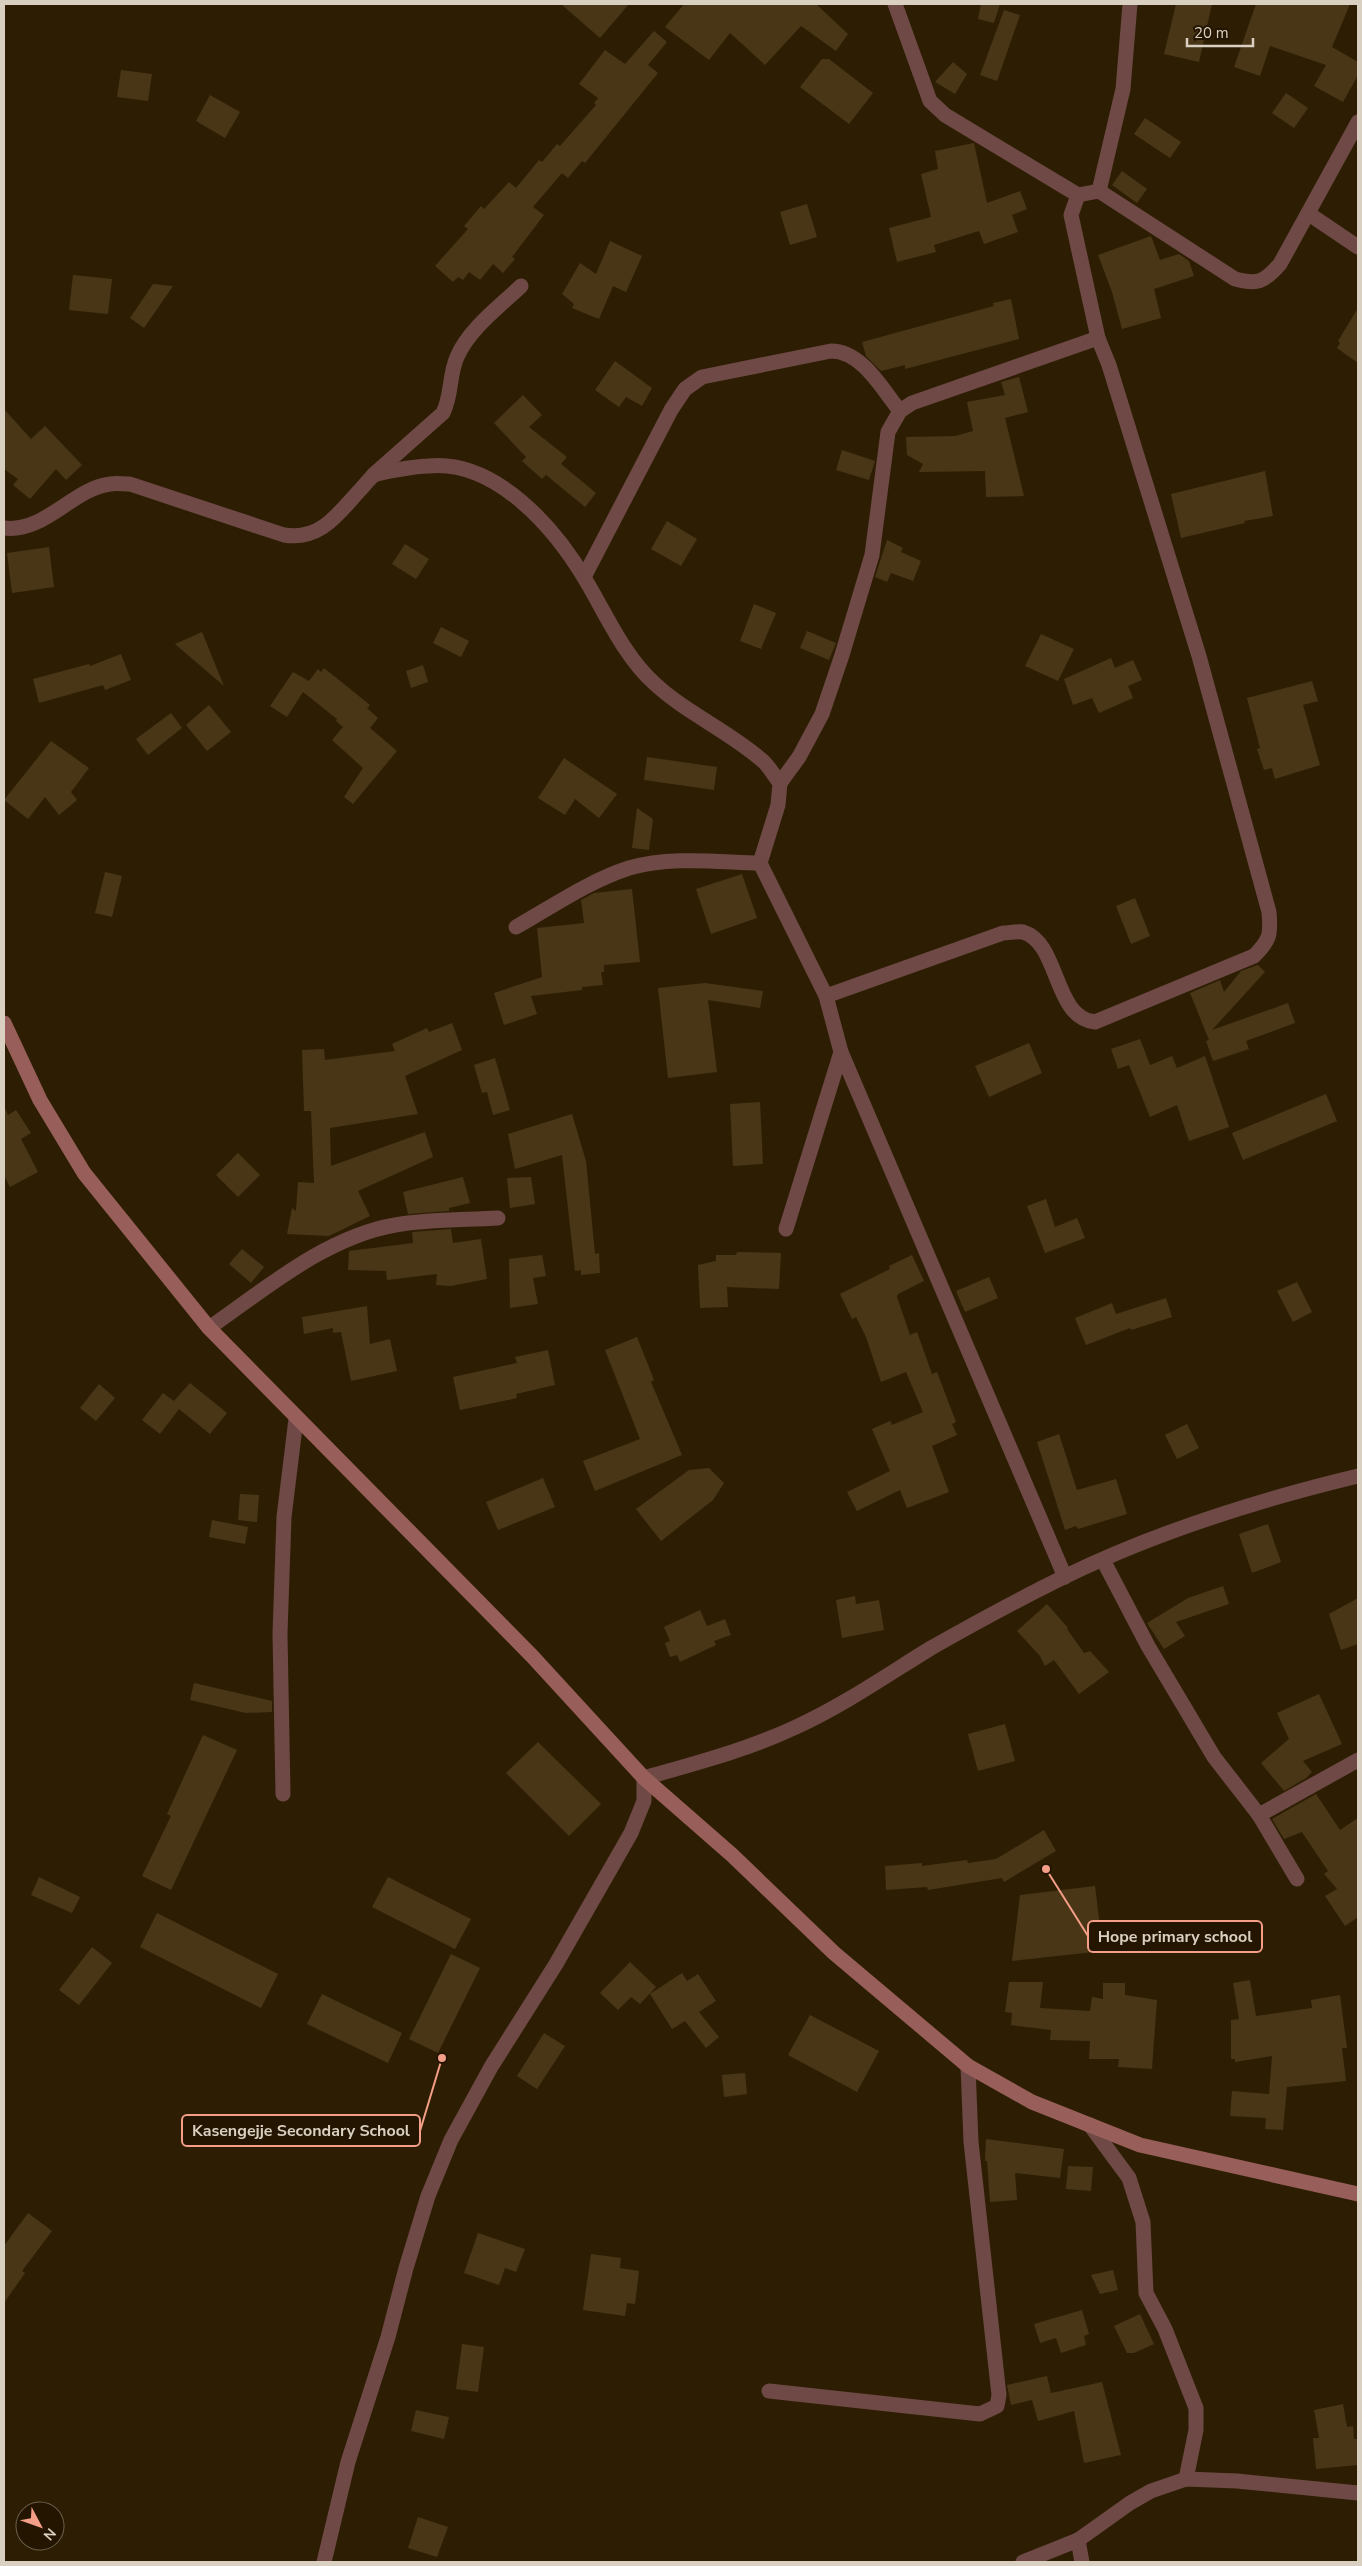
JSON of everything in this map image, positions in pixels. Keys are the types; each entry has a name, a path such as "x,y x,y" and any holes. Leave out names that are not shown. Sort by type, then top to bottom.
{"street":[{"path":"895,4 930,102 945,115 1078,196 1099,190 1218,270 1235,279 1252,283 1268,278 1280,264 1358,122"},
{"path":"1099,190 1124,89 1130,4"},
{"path":"826,996 1003,933 1022,932 1031,936 1042,949 1074,1013 1086,1022 1095,1022 1254,956 1267,943 1270,929 1268,912 1199,656 1109,366 1098,338 1072,215 1078,196"},
{"path":"1309,214 1358,247"},
{"path":"4,528 24,527 42,520 92,490 110,484 130,484 284,535 298,538 310,535 328,523 374,475 443,413 450,400 457,357 483,322 520,286"},
{"path":"1065,1577 841,1052 826,996 760,863 778,805 780,783 822,714 842,655 872,555 888,432 900,411 912,403 1098,338"},
{"path":"584,576 671,410 685,389 702,377 830,351 841,351 852,355 860,363 900,411"},
{"path":"374,475 429,465 460,467 491,480 514,494 542,522 584,576 636,664 652,682 671,698 765,763 780,783"},
{"path":"516,927 588,885 630,868 672,861 760,863"},
{"path":"4,1023 7,1041 84,1173 208,1328 532,1656 644,1778 732,1855 834,1953 968,2066 1032,2102 1140,2145 1358,2194"},
{"path":"786,1229 841,1052"},
{"path":"208,1328 302,1264 347,1240 395,1225 498,1218"},
{"path":"282,1794 280,1634 284,1517 296,1418"},
{"path":"644,1778 746,1748 797,1727 847,1701 933,1647 1065,1577 1103,1560 1197,1522 1282,1494 1358,1476"},
{"path":"1103,1560 1148,1646 1214,1757 1259,1814 1297,1879"},
{"path":"1259,1814 1358,1760"},
{"path":"324,2562 348,2462 388,2337 406,2268 428,2196 452,2140 491,2067 556,1964 631,1833 644,1801 644,1778"},
{"path":"769,2391 980,2414 997,2406 999,2395 971,2142 968,2066"},
{"path":"1090,2125 1128,2178 1143,2222 1146,2293 1165,2329 1196,2408 1196,2430 1186,2479"},
{"path":"1023,2562 1078,2540 1130,2503 1152,2491 1186,2479 1237,2481 1358,2494"},
{"path":"1078,2540 1082,2562"}],"building":[{"path":"561,4 629,4 600,38"},
{"path":"684,4 816,4 848,34 836,51 801,26 765,65 730,33 709,60 665,27"},
{"path":"981,4 1000,4 994,23 978,19"},
{"path":"1176,4 1212,4 1199,62 1164,54"},
{"path":"1256,4 1350,4 1332,47 1358,62 1358,75 1343,102 1314,86 1326,65 1270,46 1260,76 1234,67"},
{"path":"1004,10 1020,15 997,81 980,75"},
{"path":"654,31 667,42 648,65 658,73 585,163 582,161 568,178 562,173 533,207 544,215 512,257 515,259 503,273 493,264 480,280 469,272 463,280 458,277 453,282 435,266 468,229 464,226 481,206 484,209 509,182 516,188 539,160 542,162 557,144 560,146 596,105 594,103 598,98 579,84 605,50 625,64"},
{"path":"822,59 829,59 873,93 849,124 800,87"},
{"path":"953,62 967,74 955,94 935,82"},
{"path":"121,70 152,74 148,101 117,97"},
{"path":"1286,93 1308,108 1294,128 1272,113"},
{"path":"210,95 240,112 225,138 196,121"},
{"path":"1145,118 1181,142 1170,158 1134,134"},
{"path":"974,143 987,203 1020,191 1027,209 1012,215 1018,232 984,244 979,231 934,245 936,252 897,262 889,228 931,217 921,174 938,169 935,151"},
{"path":"1122,171 1147,189 1137,203 1112,185"},
{"path":"807,204 817,237 790,245 780,212"},
{"path":"1151,236 1160,260 1179,254 1189,261 1194,276 1154,289 1161,318 1122,329 1112,292 1098,255"},
{"path":"610,241 642,256 626,292 613,286 599,319 572,308 574,304 562,294 580,263 596,274"},
{"path":"73,275 112,279 108,314 69,310"},
{"path":"153,284 173,286 144,328 130,318"},
{"path":"1011,299 1019,339 905,369 905,365 881,371 866,356 862,342 994,306 993,303"},
{"path":"1358,308 1358,363 1337,348 1340,343 1338,341"},
{"path":"615,361 652,388 642,406 626,397 619,407 595,390"},
{"path":"1019,377 1028,412 1005,418 1024,496 986,497 985,471 919,472 923,464 907,455 906,437 955,436 973,431 967,402 1005,395 1001,382"},
{"path":"523,395 542,415 529,427 567,457 561,464 596,493 585,507 546,475 542,479 522,461 526,457 494,423"},
{"path":"4,409 31,439 45,426 82,465 66,480 56,469 30,499 13,485 18,479 4,469"},
{"path":"842,450 875,461 869,480 836,470"},
{"path":"1265,471 1273,516 1244,521 1245,523 1181,538 1171,494"},
{"path":"667,521 697,539 681,566 651,549"},
{"path":"887,540 903,548 901,552 921,561 913,581 891,573 887,582 875,577"},
{"path":"405,544 429,559 416,579 392,564"},
{"path":"49,547 54,587 12,593 7,553"},
{"path":"754,604 776,613 761,649 740,641"},
{"path":"441,627 469,641 461,657 433,643"},
{"path":"807,631 836,643 829,660 800,648"},
{"path":"202,632 224,686 175,644"},
{"path":"1041,634 1074,649 1058,681 1025,666"},
{"path":"121,654 131,680 105,690 103,685 39,703 33,679 89,664 90,666"},
{"path":"1111,658 1115,668 1133,660 1142,680 1128,686 1133,698 1099,713 1092,698 1073,705 1064,679"},
{"path":"423,665 428,682 411,688 406,671"},
{"path":"324,668 370,705 367,708 378,718 370,728 397,751 353,804 344,797 363,768 332,740 343,727 336,721 337,719 303,692 287,717 270,706 293,672 309,681 318,669 321,672"},
{"path":"1312,681 1318,701 1303,705 1320,765 1275,779 1272,768 1264,770 1257,749 1260,748 1247,698"},
{"path":"209,705 231,732 207,751 186,725"},
{"path":"171,713 182,728 148,755 136,739"},
{"path":"51,741 89,768 71,792 77,800 59,815 45,797 28,819 4,800"},
{"path":"647,757 717,767 714,790 644,780"},
{"path":"564,758 617,794 599,818 575,799 565,815 538,798"},
{"path":"637,808 653,819 649,850 632,848"},
{"path":"105,872 122,876 112,917 95,913"},
{"path":"742,874 757,918 711,934 696,889"},
{"path":"632,889 640,962 604,965 604,972 601,972 603,985 582,987 582,990 531,996 537,1014 504,1025 494,993 542,977 537,928 584,923 581,900 594,893"},
{"path":"1135,898 1150,936 1131,944 1116,906"},
{"path":"1258,965 1265,972 1212,1030 1288,1003 1295,1023 1246,1041 1249,1049 1213,1061 1206,1041 1209,1040 1190,993 1220,980 1224,992 1241,971"},
{"path":"705,983 763,991 760,1008 708,1000 717,1072 668,1078 658,988"},
{"path":"452,1023 462,1050 405,1076 418,1114 330,1128 331,1166 425,1132 433,1157 358,1191 370,1216 329,1236 287,1234 292,1208 296,1211 298,1182 314,1183 311,1111 304,1111 302,1050 324,1049 325,1060 395,1051 392,1044 427,1028 429,1032"},
{"path":"1140,1039 1150,1065 1172,1056 1177,1068 1205,1056 1229,1127 1189,1141 1177,1105 1150,1117 1129,1065 1118,1069 1111,1049"},
{"path":"1029,1043 1042,1073 989,1097 975,1066"},
{"path":"495,1058 510,1110 493,1115 487,1092 482,1093 474,1065"},
{"path":"1326,1094 1337,1121 1243,1160 1232,1133"},
{"path":"760,1102 763,1164 733,1166 730,1104"},
{"path":"4,1106 8,1115 16,1110 31,1133 21,1139 38,1172 10,1187 4,1175"},
{"path":"572,1114 586,1161 595,1254 599,1253 600,1273 581,1275 581,1270 575,1271 562,1155 515,1169 508,1134"},
{"path":"238,1153 260,1175 238,1197 216,1175"},
{"path":"463,1177 470,1203 449,1208 449,1211 408,1214 403,1192"},
{"path":"531,1177 535,1204 510,1208 507,1178"},
{"path":"1046,1199 1055,1227 1077,1218 1085,1238 1045,1253 1027,1206"},
{"path":"451,1229 453,1243 481,1239 487,1279 451,1286 436,1285 437,1274 387,1280 386,1271 348,1270 349,1251 413,1243 412,1232"},
{"path":"242,1249 264,1267 251,1283 229,1264"},
{"path":"737,1252 781,1253 779,1289 727,1287 728,1307 700,1308 698,1265 716,1261 716,1255 736,1255"},
{"path":"542,1255 546,1276 533,1278 538,1304 510,1308 509,1259"},
{"path":"912,1255 924,1281 898,1294 897,1297 910,1335 917,1332 932,1374 937,1372 956,1422 952,1424 957,1435 932,1446 949,1492 907,1508 900,1490 857,1511 847,1492 890,1471 872,1429 890,1421 892,1425 923,1412 906,1372 881,1382 866,1337 856,1317 852,1319 840,1294 890,1269 889,1266"},
{"path":"989,1277 998,1298 965,1312 956,1291"},
{"path":"1297,1282 1312,1312 1293,1322 1277,1291"},
{"path":"1166,1298 1172,1317 1131,1330 1130,1328 1086,1345 1075,1318 1112,1303 1116,1314"},
{"path":"367,1306 370,1344 390,1339 397,1371 351,1381 341,1332 333,1333 333,1328 304,1334 302,1317"},
{"path":"637,1337 654,1380 651,1382 682,1455 595,1491 583,1461 640,1439 605,1350"},
{"path":"548,1350 555,1385 516,1394 517,1398 460,1410 453,1377 517,1363 515,1357"},
{"path":"190,1383 227,1413 210,1434 179,1409 160,1434 142,1420 163,1393 174,1401"},
{"path":"99,1384 115,1398 96,1421 80,1408"},
{"path":"1187,1424 1199,1448 1177,1459 1165,1435"},
{"path":"1059,1434 1077,1490 1116,1479 1127,1514 1078,1529 1076,1526 1065,1530 1037,1442"},
{"path":"709,1468 724,1483 713,1500 661,1541 636,1509 689,1470"},
{"path":"543,1478 555,1507 498,1530 486,1502"},
{"path":"240,1494 259,1495 257,1522 238,1520"},
{"path":"212,1520 248,1527 245,1544 209,1537"},
{"path":"1268,1524 1281,1562 1252,1573 1239,1534"},
{"path":"1223,1586 1229,1604 1176,1622 1185,1636 1164,1649 1147,1623 1188,1598"},
{"path":"855,1596 856,1604 879,1600 884,1630 842,1638 836,1600"},
{"path":"1358,1598 1358,1644 1341,1650 1329,1614"},
{"path":"1047,1604 1068,1628 1084,1653 1090,1651 1109,1672 1079,1694 1054,1660 1045,1666 1040,1656 1017,1631"},
{"path":"700,1610 707,1626 725,1619 731,1635 714,1641 716,1645 680,1662 677,1655 670,1657 665,1643 670,1641 664,1627"},
{"path":"194,1683 272,1701 272,1712 246,1713 190,1700"},
{"path":"1319,1694 1342,1744 1303,1761 1312,1772 1306,1778 1284,1791 1261,1763 1289,1739 1277,1713"},
{"path":"1005,1724 1015,1761 978,1771 968,1734"},
{"path":"203,1735 237,1750 171,1890 142,1876 171,1816 167,1814"},
{"path":"538,1742 601,1804 569,1836 506,1773"},
{"path":"1316,1794 1340,1830 1358,1818 1358,1917 1345,1926 1325,1896 1337,1889 1324,1874 1328,1871 1302,1832 1284,1839 1272,1819"},
{"path":"1044,1830 1056,1851 1004,1882 1002,1878 928,1890 927,1887 886,1890 885,1866 922,1863 922,1866 967,1860 968,1863 996,1859"},
{"path":"39,1877 80,1897 72,1913 31,1895"},
{"path":"388,1877 471,1919 455,1949 372,1907"},
{"path":"1095,1886 1103,1951 1012,1961 1020,1895"},
{"path":"157,1913 278,1974 261,2008 140,1947"},
{"path":"92,1947 112,1963 79,2005 59,1990"},
{"path":"451,1954 480,1968 438,2053 409,2039"},
{"path":"630,1962 656,1987 640,2004 631,1997 618,2010 600,1993"},
{"path":"682,1973 687,1981 698,1974 716,2001 699,2012 719,2037 706,2048 685,2021 672,2029 650,1994"},
{"path":"1250,1980 1256,2016 1312,2008 1311,2000 1340,1995 1347,2048 1342,2048 1346,2081 1287,2087 1283,2130 1265,2129 1266,2118 1230,2116 1232,2091 1269,2094 1272,2056 1235,2062 1235,2059 1231,2059 1231,2020 1239,2019 1233,1983"},
{"path":"1009,1982 1043,1982 1040,2008 1090,2011 1092,1997 1103,1999 1103,1983 1125,1983 1125,1995 1157,2000 1152,2069 1118,2067 1119,2059 1089,2059 1090,2041 1050,2040 1051,2030 1011,2025 1012,2013 1005,2012"},
{"path":"322,1994 402,2033 388,2063 307,2024"},
{"path":"810,2015 879,2051 857,2092 788,2055"},
{"path":"544,2033 565,2046 537,2089 517,2076"},
{"path":"745,2073 747,2094 724,2097 722,2075"},
{"path":"986,2139 1064,2149 1060,2178 1015,2173 1017,2200 990,2202 987,2161 985,2161"},
{"path":"1068,2166 1093,2167 1091,2191 1066,2189"},
{"path":"28,2213 52,2231 22,2271 25,2273 4,2303 4,2246"},
{"path":"478,2233 525,2249 516,2272 505,2268 499,2285 464,2273"},
{"path":"591,2254 621,2258 620,2268 639,2271 635,2304 627,2303 625,2316 583,2310"},
{"path":"1113,2270 1118,2290 1100,2294 1091,2275"},
{"path":"1082,2310 1089,2334 1084,2336 1086,2345 1061,2353 1056,2338 1040,2343 1034,2324"},
{"path":"1140,2314 1154,2344 1134,2353 1127,2353 1114,2326"},
{"path":"462,2344 484,2347 478,2392 456,2389"},
{"path":"1047,2376 1051,2393 1102,2382 1121,2455 1084,2463 1074,2411 1038,2421 1032,2400 1011,2405 1007,2385"},
{"path":"1343,2404 1347,2427 1353,2426 1354,2439 1358,2439 1358,2465 1316,2469 1313,2438 1319,2438 1314,2410"},
{"path":"416,2410 449,2417 444,2439 411,2431"},
{"path":"418,2517 448,2527 437,2557 408,2548"}],"place":[{"name":"Hope primary school","path":"1046,1869"},
{"name":"Kasengejje Secondary School","path":"442,2058"}]}
